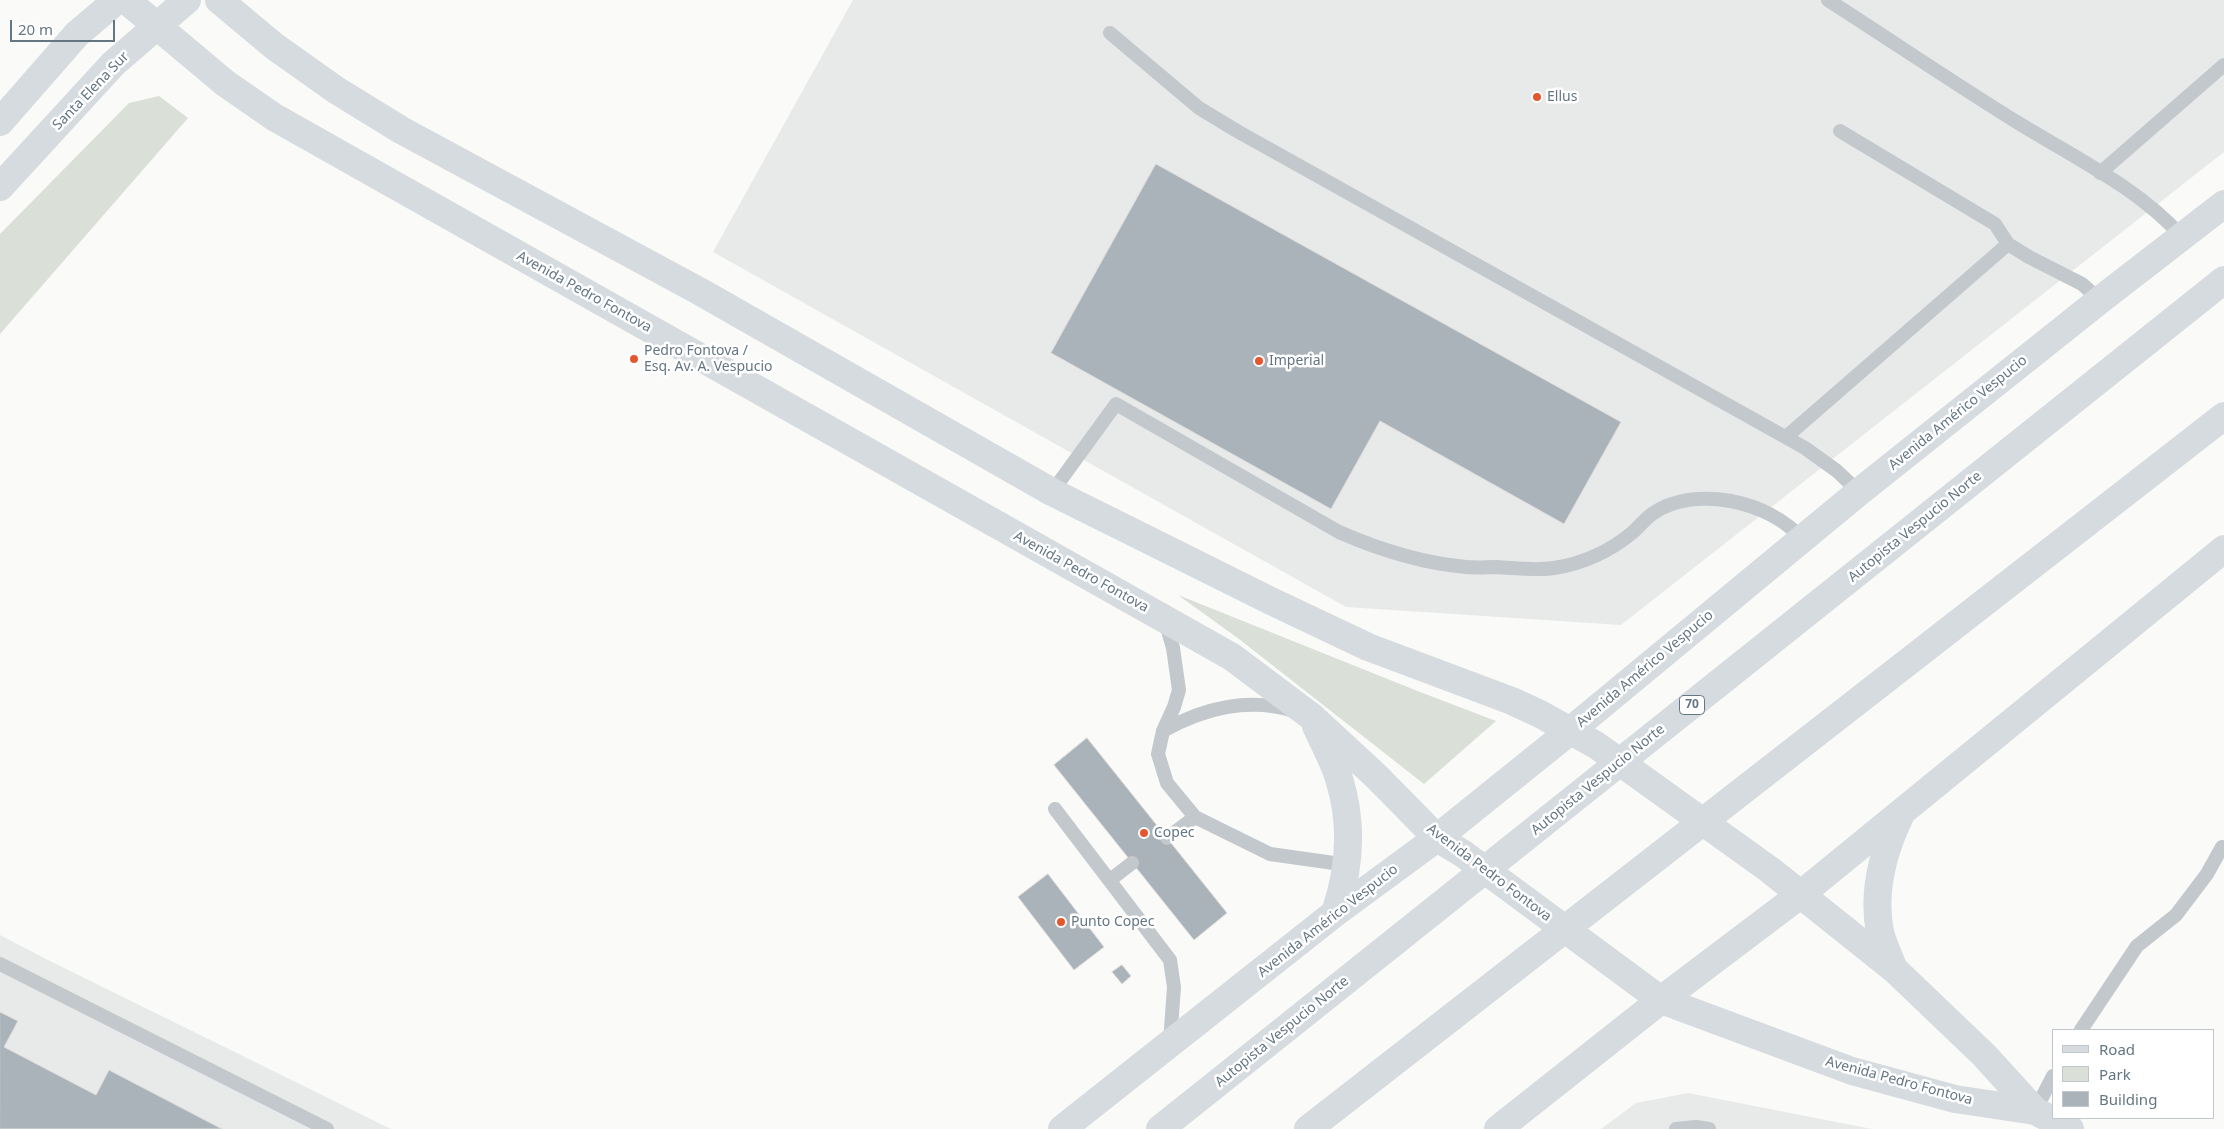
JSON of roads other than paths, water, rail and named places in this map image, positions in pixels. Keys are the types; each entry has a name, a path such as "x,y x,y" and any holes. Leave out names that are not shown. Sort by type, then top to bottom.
{"main road":[{"path":"0,122 77,34 117,0"},
{"name":"Avenida Pedro Fontova","path":"126,0 225,83 274,117 1232,657 1312,717 1377,777 1437,838 1462,854 1661,1000 1852,1071 1955,1099 2035,1111 2070,1129"},
{"name":"Santa Elena Sur","path":"0,187 113,64 187,0"},
{"name":"Avenida Pedro Fontova","path":"219,0 274,46 336,90 401,130 699,290 1052,492 1368,648 1512,701 1596,745 1770,870 1894,969 1984,1055 2035,1111"},
{"name":"Avenida Américo Vespucio","path":"1062,1129 1335,913 1437,838 1570,731 1859,492 2224,204"},
{"name":"Autopista Vespucio Norte","path":"1160,1129 2224,280"},
{"path":"1308,1129 2224,416"},
{"path":"1498,1129 1661,1000 1800,895 2224,549"},
{"path":"1312,717 1340,781 1350,825 1348,865 1343,890 1335,913"},
{"path":"1894,969 1880,932 1877,894 1884,855 1903,811"}],"lane":[{"path":"1828,0 2137,196 2168,221 2182,237"},
{"path":"1110,33 1199,108 1805,448 1837,471 1859,492"},
{"path":"2100,173 2224,64"},
{"path":"1840,131 1995,224 2008,244 2082,284 2100,300"},
{"path":"1786,437 2008,244"},
{"path":"1052,492 1116,404 1339,532 1409,558 1468,567 1526,570 1554,568 1582,561 1608,549 1632,533 1653,514 1676,504 1701,499 1726,499 1751,505 1788,526 1802,539"},
{"path":"1165,620 1173,648 1178,690 1174,707 1163,731 1158,754 1167,783 1195,817 1270,854 1348,865"},
{"path":"1163,731 1186,718 1211,710 1237,705 1262,705 1288,709 1312,717"},
{"path":"1055,809 1170,960 1174,987 1170,1044"},
{"path":"1167,838 1195,817"},
{"path":"2082,1029 2137,946 2176,915 2207,874 2222,847"},
{"path":"1110,880 1132,863"},
{"path":"0,964 327,1129"},
{"path":"2035,1111 2052,1078"},
{"path":"1676,1129 1696,1127 1709,1129"}],"place":[{"name":"Ellus","path":"1537,97"},
{"name":"Pedro Fontova / Esq. Av. A. Vespucio","path":"634,359"},
{"name":"Imperial","path":"1259,361"},
{"name":"Copec","path":"1144,833"},
{"name":"Punto Copec","path":"1061,922"}]}
